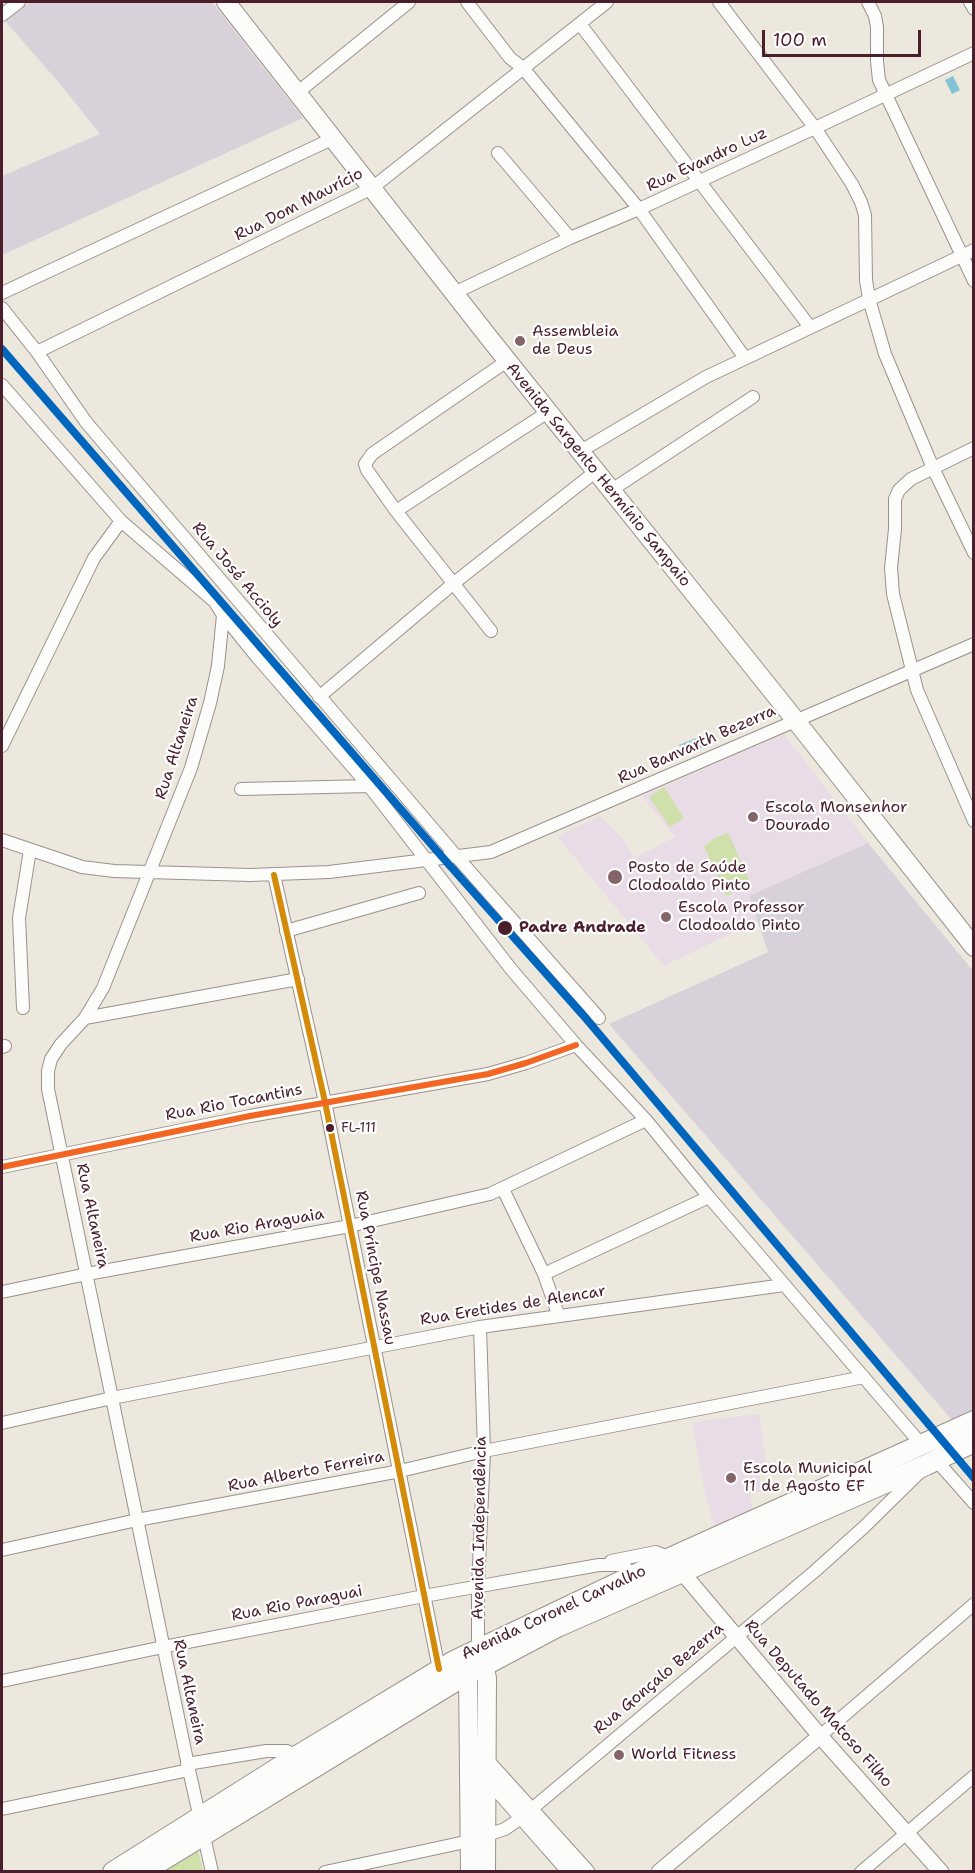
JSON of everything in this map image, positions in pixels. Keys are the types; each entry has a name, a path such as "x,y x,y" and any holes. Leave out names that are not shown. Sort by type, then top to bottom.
{"main road":[{"name":"Avenida Sargento Hermínio Sampaio","path":"226,2 579,452 974,947"},
{"name":"Avenida Coronel Carvalho","path":"143,1872 202,1825 297,1756 439,1669 477,1662 557,1627 676,1565 921,1444 974,1421"},
{"name":"Avenida Coronel Carvalho","path":"113,1872 202,1825 477,1662 634,1576 676,1565 931,1463 974,1442"},
{"name":"Avenida Independência","path":"477,1662 487,1678 478,1760 478,1839 486,1872"},
{"name":"Avenida Independência","path":"470,1872 478,1839 477,1662"}],"street":[{"path":"2,15 19,2"},
{"path":"297,93 409,2"},
{"path":"467,2 510,58 523,68 639,210 745,358"},
{"name":"Rua Dom Maurício","path":"37,352 372,188 607,2"},
{"path":"719,2 815,128 852,183 861,202 865,215 865,267 869,299 885,354 933,468 974,553"},
{"path":"868,2 875,16 879,80 974,281"},
{"path":"970,2 974,9"},
{"path":"580,24 810,327"},
{"name":"Rua Evandro Luz","path":"454,293 570,238 639,210 974,53"},
{"path":"2,293 332,139"},
{"path":"498,153 570,238"},
{"path":"579,452 663,401 745,358 974,250"},
{"name":"Rua José Accioly","path":"2,308 37,352 86,422 457,857 599,1018"},
{"path":"491,631 396,511 365,464 372,454 507,361"},
{"name":"Rua José Accioly","path":"2,385 121,521 215,602 223,615 369,786 512,969 576,1045 646,1120 921,1444"},
{"path":"610,491 753,398"},
{"path":"396,511 548,412"},
{"path":"974,448 911,479 899,490 895,499 891,582 917,690 974,821"},
{"path":"320,697 454,583 595,472"},
{"path":"2,746 94,558 121,521"},
{"name":"Rua Altaneira","path":"212,1872 188,1767 48,1089 48,1071 51,1059 61,1044 85,1018 103,988 190,768 208,712 218,666 223,615"},
{"name":"Rua Banvarth Bezerra","path":"2,840 82,867 150,872 274,875 329,872 429,861 501,849 974,644"},
{"path":"241,789 369,786"},
{"path":"23,1008 19,918 30,850"},
{"name":"Rua Príncipe Nassau","path":"274,875 325,1102 439,1669"},
{"path":"286,931 419,893"},
{"path":"85,1018 298,979"},
{"name":"Rua Rio Tocantins","path":"2,1167 325,1102 488,1074 576,1045"},
{"name":"Rua Rio Araguaia","path":"2,1292 87,1274 350,1226 503,1189 646,1120"},
{"path":"503,1189 544,1274 558,1314"},
{"path":"544,1274 709,1197"},
{"name":"Rua Eretides de Alencar","path":"2,1423 112,1398 480,1327 558,1314 784,1285"},
{"name":"Avenida Independência","path":"477,1662 484,1451 480,1327"},
{"name":"Rua Alberto Ferreira","path":"2,1550 137,1520 400,1471 484,1451 864,1377"},
{"path":"931,1463 974,1503"},
{"name":"Rua Gonçalo Bezerra","path":"326,1872 478,1839 505,1829 526,1814 864,1527 931,1463"},
{"name":"Rua Rio Paraguai","path":"2,1682 163,1647 424,1596 599,1565 656,1552 676,1565"},
{"name":"Rua Rio Paraguai","path":"599,1565 623,1565 634,1576"},
{"name":"Rua Deputado Matoso Filho","path":"676,1565 820,1736 941,1872"},
{"path":"659,1872 974,1604"},
{"path":"2,1809 266,1751 287,1751 297,1756"},
{"path":"478,1760 526,1814 570,1872"},
{"path":"861,1872 974,1776"},
{"path":"526,1814 587,1872"}],"shaded area":[{"path":"30,2 212,2 303,118 2,255 2,176 100,134 5,21"},
{"name":"Escola Monsenhor Dourado","path":"784,734 868,843 749,896 757,921 664,966 557,836 600,816 624,840 634,858 675,837 642,796"},
{"path":"868,843 973,971 973,1411 956,1419 951,1419 609,1024 768,952 749,896"},
{"name":"Escola Municipal 11 de Agosto EF","path":"759,1414 766,1462 757,1465 762,1491 750,1494 753,1512 715,1528 706,1498 692,1422"}],"green space":[{"path":"664,787 684,818 670,827 649,797"},
{"path":"726,833 729,834 751,885 726,896 704,846"},
{"path":"198,1850 203,1871 164,1871"}],"water":[{"path":"953,76 960,90 952,94 945,80"},
{"path":"699,737 703,747 684,755 679,745"}],"transit line":[{"path":"2,349 444,859 583,1015 974,1478"},
{"path":"274,875 325,1102 439,1669"},
{"path":"2,1167 250,1116 488,1074 576,1045"}],"place":[{"name":"Assembleia de Deus","path":"520,341"},
{"name":"Escola Monsenhor Dourado","path":"753,817"},
{"name":"Posto de Saúde Clodoaldo Pinto","path":"615,877"},
{"name":"Escola Professor Clodoaldo Pinto","path":"666,917"},
{"name":"Padre Andrade","path":"505,928"},
{"name":"FL-111","path":"330,1128"},
{"name":"Escola Municipal 11 de Agosto EF","path":"731,1478"},
{"name":"World Fitness","path":"619,1755"}]}
